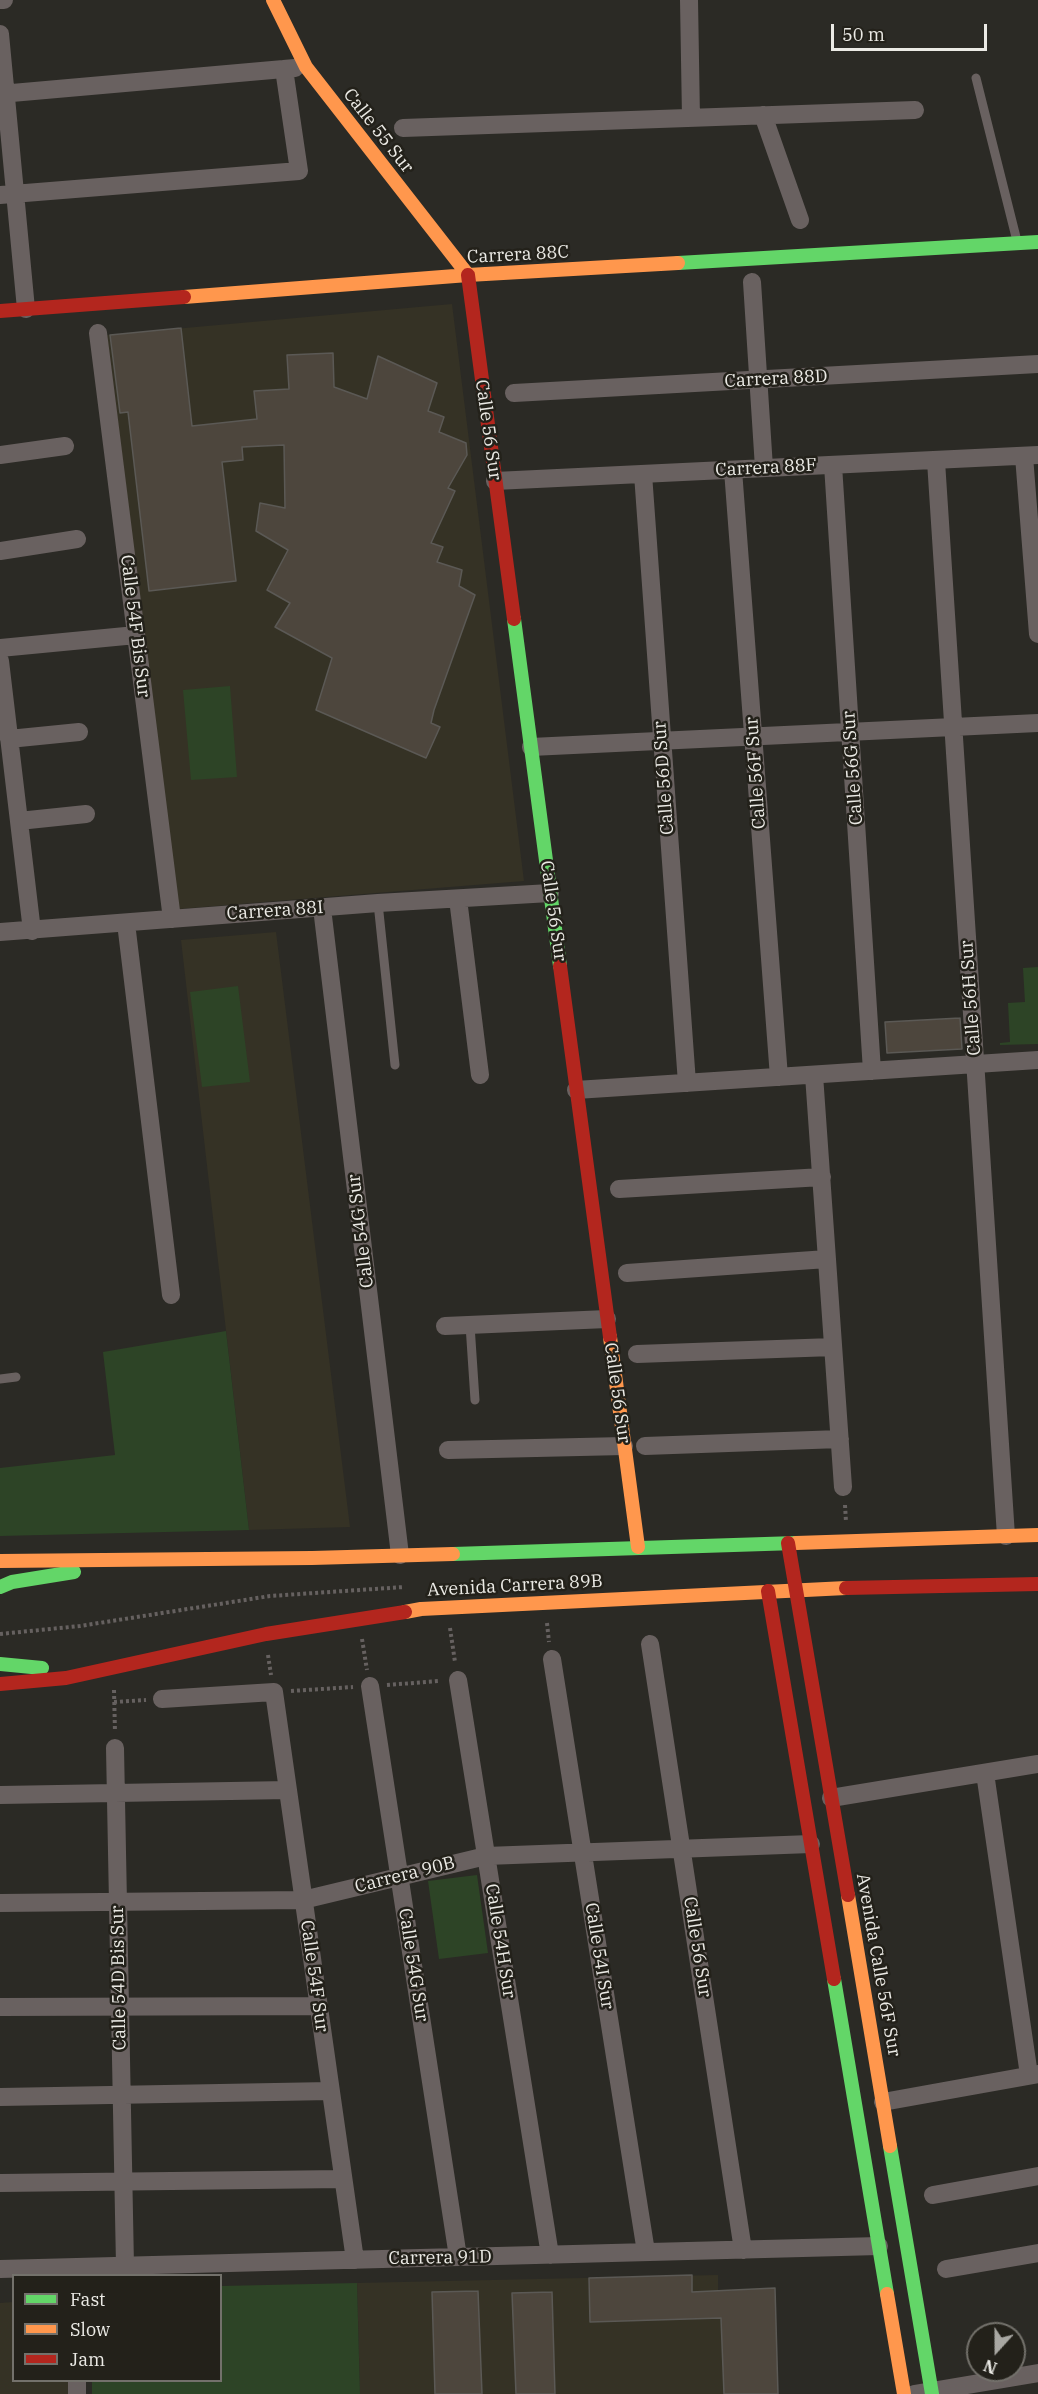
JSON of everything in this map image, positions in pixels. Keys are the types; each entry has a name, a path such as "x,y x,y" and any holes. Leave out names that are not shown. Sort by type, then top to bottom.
{"street":[{"name":"Calle 55 Sur","path":"273,0 306,67 468,276"},
{"path":"689,0 691,118"},
{"path":"0,34 8,194 26,309"},
{"path":"3,93 306,67"},
{"path":"8,194 299,171 284,69"},
{"path":"403,128 915,110"},
{"path":"763,116 800,220"},
{"name":"Carrera 88C","path":"0,311 468,276 1038,242"},
{"name":"Calle 56 Sur","path":"468,276 638,1547"},
{"path":"752,282 764,468"},
{"name":"Calle 54F Bis Sur","path":"98,333 172,919"},
{"name":"Carrera 88D","path":"514,393 1038,364"},
{"path":"0,455 65,446"},
{"path":"1031,456 1038,634"},
{"name":"Carrera 88F","path":"495,481 1031,456"},
{"name":"Calle 56H Sur","path":"936,460 1006,1536"},
{"name":"Calle 56G Sur","path":"833,465 873,1071"},
{"name":"Calle 56F Sur","path":"733,470 779,1077"},
{"name":"Calle 56D Sur","path":"642,474 687,1083"},
{"path":"0,551 77,539"},
{"path":"0,648 136,635"},
{"path":"0,661 32,931"},
{"path":"531,747 1038,723"},
{"path":"9,739 79,732"},
{"path":"19,821 86,814"},
{"name":"Carrera 88I","path":"0,932 378,903 550,893"},
{"path":"459,899 480,1075"},
{"name":"Calle 54G Sur","path":"322,908 400,1555"},
{"path":"126,923 171,1295"},
{"path":"576,1090 1038,1060"},
{"path":"814,1075 843,1487"},
{"path":"618,1189 822,1177"},
{"path":"627,1274 827,1259"},
{"path":"445,1326 607,1319"},
{"path":"638,1354 833,1347"},
{"path":"645,1446 840,1438"},
{"path":"448,1450 624,1446"},
{"name":"Avenida Carrera 89B","path":"0,1561 400,1555 1038,1535"},
{"name":"Avenida Calle 56F Sur","path":"788,1543 883,2102 926,2393"},
{"path":"0,1587 12,1582 150,1559"},
{"name":"Avenida Carrera 89B","path":"0,1684 66,1678 266,1634 422,1609 796,1589 1038,1584"},
{"path":"768,1591 904,2394"},
{"name":"Calle 56 Sur","path":"650,1644 743,2250"},
{"path":"0,1664 45,1668 152,1659"},
{"name":"Calle 54I Sur","path":"552,1659 646,2253"},
{"name":"Calle 54H Sur","path":"458,1680 550,2255"},
{"name":"Calle 54G Sur","path":"370,1686 458,2257"},
{"name":"Calle 54F Sur","path":"162,1699 274,1692 355,2260"},
{"name":"Calle 54D Bis Sur","path":"115,1748 125,2266"},
{"path":"831,1798 1038,1764"},
{"path":"883,2102 1034,2074 985,1773"},
{"path":"0,1795 288,1790"},
{"name":"Carrera 90B","path":"0,1903 118,1900 303,1900 486,1856 811,1844"},
{"path":"0,2007 318,2006"},
{"path":"0,2097 330,2091"},
{"path":"933,2195 1038,2176"},
{"path":"0,2183 343,2179"},
{"name":"Carrera 91D","path":"0,2269 73,2271 125,2266 879,2246"},
{"path":"946,2269 1038,2253"},
{"path":"926,2393 1038,2373"}],"lane":[{"path":"976,78 1017,244"},
{"path":"378,903 395,1065"},
{"path":"470,1325 475,1400"},
{"path":"0,1379 16,1377"}],"path":[{"path":"450,1628 458,1680"},
{"path":"361,1637 370,1686"},
{"path":"114,1690 115,1748"},
{"path":"114,1702 162,1699"}],"shaded area":[{"path":"452,304 524,881 178,909 107,335"},
{"path":"276,932 350,1527 249,1530 181,940"},
{"path":"718,2275 718,2290 775,2288 778,2394 360,2394 357,2283"},
{"path":"12,2302 12,2382 68,2382 69,2394 0,2394 0,2303"}],"green space":[{"path":"230,686 237,777 191,780 183,690"},
{"path":"1038,967 1038,1044 1000,1045 1000,1043 1010,1042 1008,1003 1025,1002 1023,968"},
{"path":"238,986 250,1082 202,1087 190,992"},
{"path":"226,1331 249,1530 0,1536 0,1468 115,1455 103,1352"},
{"path":"477,1875 488,1953 439,1959 428,1881"},
{"path":"357,2283 360,2394 92,2394 92,2382 222,2382 222,2286"}],"building":[{"path":"181,328 192,426 257,419 254,391 289,389 287,355 333,353 334,387 367,399 378,356 437,383 428,411 444,417 439,432 466,443 467,455 448,488 455,491 431,543 443,547 437,562 462,570 459,586 475,595 434,710 431,723 440,727 426,758 316,710 332,658 275,627 290,603 267,590 288,550 256,531 260,503 285,508 284,445 242,447 243,460 222,462 236,581 149,591 128,412 120,413 110,335"},
{"path":"960,1018 962,1049 887,1053 885,1022"},
{"path":"692,2275 692,2292 775,2288 778,2394 724,2394 721,2318 590,2322 589,2278"},
{"path":"478,2291 482,2394 435,2394 432,2292"},
{"path":"552,2292 555,2394 516,2394 512,2293"}],"traffic: fast":[{"path":"678,263 1038,242"},
{"path":"514,619 560,966"},
{"path":"453,1554 796,1543"},
{"path":"0,1587 12,1582 74,1572"},
{"path":"0,1664 42,1668"},
{"path":"834,1979 887,2294"},
{"path":"890,2146 932,2394"}],"traffic: slow":[{"path":"273,0 306,67 468,275"},
{"path":"184,297 468,275 678,263"},
{"path":"610,1337 638,1547"},
{"path":"796,1543 1038,1535"},
{"path":"0,1561 312,1558 453,1554"},
{"path":"405,1612 421,1609 846,1588"},
{"path":"848,1895 890,2146"},
{"path":"887,2294 904,2394"}],"traffic: jam":[{"path":"468,275 514,619"},
{"path":"0,311 184,297"},
{"path":"560,966 610,1337"},
{"path":"788,1543 848,1895"},
{"path":"846,1588 1038,1584"},
{"path":"768,1591 834,1979"},
{"path":"0,1684 66,1678 266,1634 405,1612"}]}
